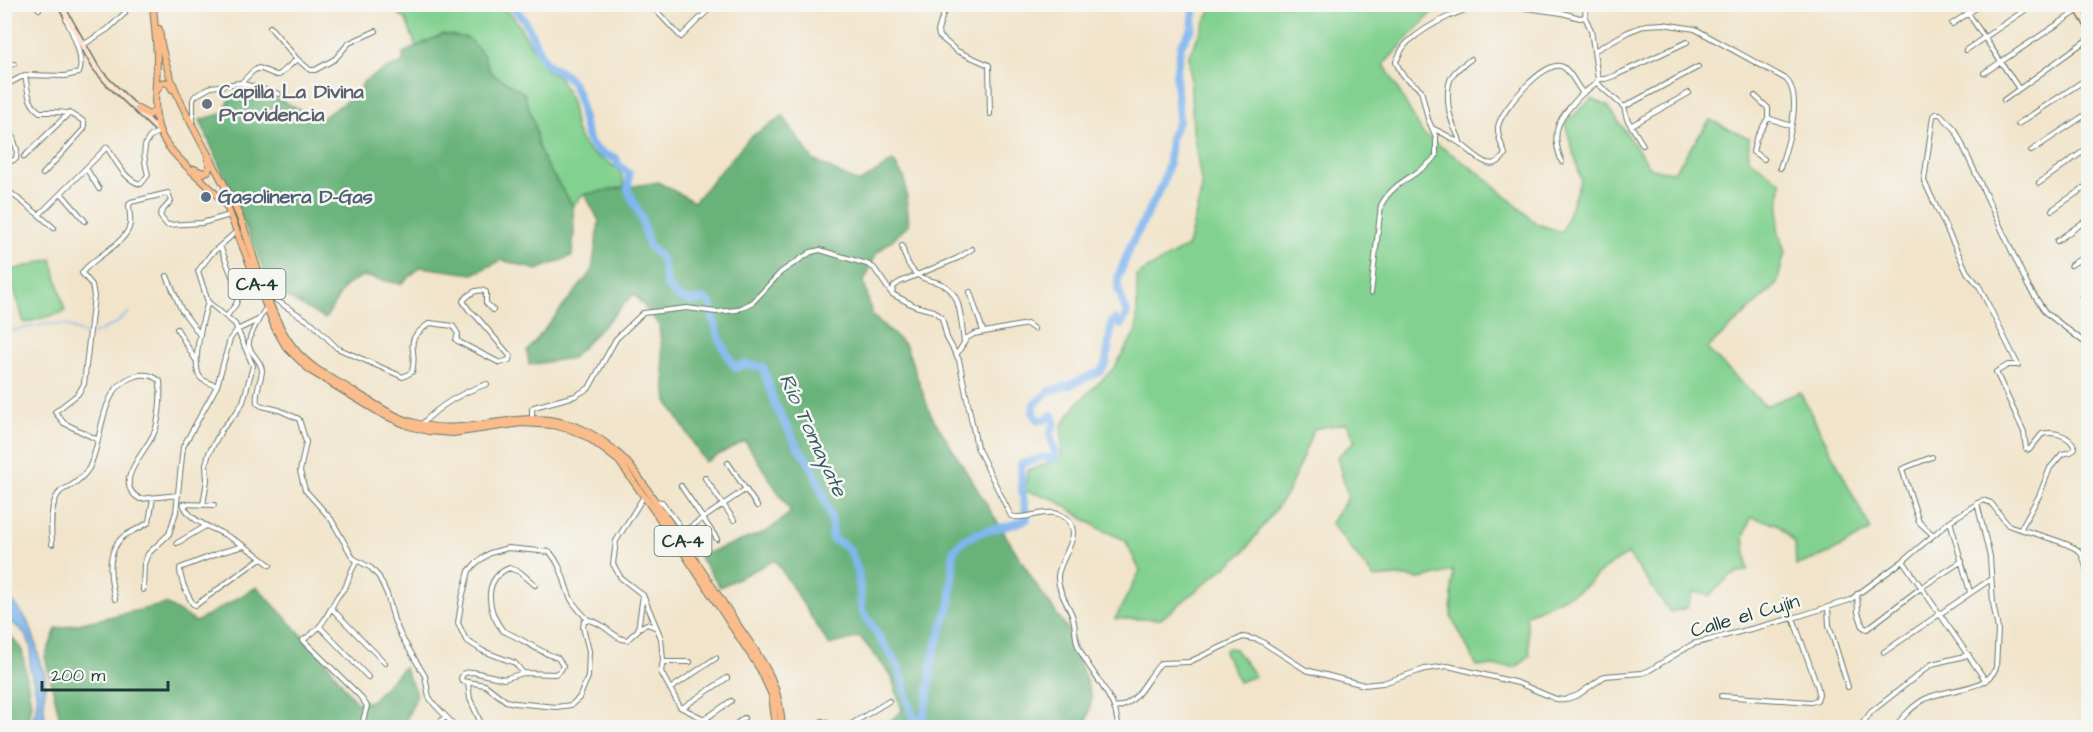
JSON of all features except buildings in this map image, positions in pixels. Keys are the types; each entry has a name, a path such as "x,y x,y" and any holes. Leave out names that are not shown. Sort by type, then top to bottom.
{"main road":[{"path":"60,4 96,68 160,132"},
{"name":"CA-4","path":"155,4 157,59 155,111 160,132 169,147 222,200 237,231 266,308 282,341 304,366 389,418 409,426 438,433 462,433 502,423"},
{"name":"CA-4","path":"155,4 159,35 170,76 240,218 282,331 303,358 379,407 399,418 421,424 454,428 532,418 558,420 593,435 624,459 692,554 769,674 779,701 782,728"},
{"path":"2076,7 2088,26"},
{"path":"156,91 161,83 166,82 170,85 199,136"},
{"path":"138,109 149,115 155,111"},
{"path":"188,166 203,172 208,171 210,166 204,146"},
{"name":"CA-4","path":"522,420 572,430 589,438 619,461 645,495 760,669 772,695 776,728"}],"street":[{"path":"4,86 25,75 65,76 79,73 80,56 60,4"},
{"path":"651,5 654,11 681,37 714,4"},
{"path":"946,4 938,31 939,36 957,51 989,65 990,114"},
{"path":"1371,293 1381,205 1386,194 1436,156 1436,136 1428,119 1419,88 1406,81 1396,62 1400,52 1406,43 1440,22 1462,11 1490,4"},
{"path":"1497,4 1585,17"},
{"path":"1586,4 1585,17 1591,30 1597,81 1624,107 1626,119 1643,145"},
{"path":"1962,4 2019,89"},
{"path":"1952,24 1982,4"},
{"path":"1966,50 2034,4"},
{"path":"1984,72 2076,7 2088,4"},
{"path":"83,45 108,29 125,13"},
{"path":"1594,51 1628,32 1646,25 1663,24 1695,29 1768,68 1791,84 1795,100 1780,168"},
{"path":"270,27 310,70 315,70 334,59 349,43 376,31"},
{"path":"2004,100 2088,39"},
{"path":"1562,162 1555,141 1556,129 1562,118 1583,93 1597,81 1614,76 1687,42"},
{"path":"240,83 259,68 279,75 297,58"},
{"path":"1460,142 1452,124 1449,90 1452,76 1471,59"},
{"path":"4,67 14,64"},
{"path":"1432,128 1460,142 1485,163 1493,165 1498,163 1505,154 1498,138 1500,119 1531,81 1556,65 1566,69 1583,93"},
{"path":"1624,107 1698,67"},
{"path":"25,75 33,107 40,112 70,113 84,122 84,129 43,174"},
{"path":"2018,124 2088,78"},
{"path":"193,124 193,100 195,96 211,87 240,83 279,94"},
{"path":"1632,125 1689,93"},
{"path":"1755,96 1768,108 1768,118 1756,139 1753,152 1764,159"},
{"path":"4,164 16,159 17,150 5,112"},
{"path":"24,157 70,113"},
{"path":"2031,151 2088,113"},
{"path":"2021,528 2039,496 2050,468 2062,454 2071,452 2075,448 2070,439 2051,432 2042,434 2033,448 2026,449 2024,432 1996,372 2008,365 2018,366 1979,286 1967,272 1924,180 1935,114 1940,114 1955,129 2028,286 2045,312 2088,345"},
{"path":"1768,118 1791,126"},
{"path":"39,215 107,147 120,168 136,183 141,184 148,176 143,155 146,144 153,134 160,132"},
{"path":"2039,183 2088,148"},
{"path":"86,168 99,189"},
{"path":"2052,210 2088,185"},
{"path":"7,190 54,228"},
{"path":"61,193 85,221"},
{"path":"98,440 64,423 55,412 78,394 84,384 94,297 92,285 82,273 86,266 113,246 128,229 131,202 168,193 171,201 160,216 167,225 202,224 230,215"},
{"path":"2057,241 2088,219"},
{"path":"195,360 208,302 198,271 200,266 237,231"},
{"path":"220,246 239,294 236,304 226,316"},
{"path":"902,246 909,265 916,275 944,286 954,294 964,342"},
{"path":"892,294 894,286 958,258 972,249"},
{"path":"532,418 534,407 575,396 589,388 616,339 643,313 687,308 716,312 737,310 751,303 781,272 811,252 818,250 873,267 892,294 915,306 937,313 942,318 947,338 957,354 977,447 1011,516 1054,513 1070,522 1073,536 1058,579 1073,618 1078,647 1115,708 1119,728"},
{"path":"2070,265 2088,254"},
{"path":"167,276 180,309 200,335"},
{"path":"267,294 313,324 337,348 403,376 412,372 414,362 411,347 414,336 430,323 453,327 458,334 456,340 461,344 500,363 509,360 510,356 502,345 489,334 463,301 473,292 482,290 486,292 486,303 493,310"},
{"path":"970,292 983,332"},
{"path":"2084,296 2088,292"},
{"path":"203,505 209,453 222,429 243,402 253,366 235,324 208,302"},
{"path":"266,308 249,342 249,346 262,367 257,387 257,403 299,419 306,441 300,471 305,490 331,519 353,558 370,568 378,577 387,594 401,636 426,676 429,697 457,728"},
{"path":"143,590 144,564 148,554 169,534 176,512 183,447 217,386 230,339 237,330 258,320"},
{"path":"957,354 967,338 983,332 1027,324 1034,329"},
{"path":"177,329 195,360 202,380 217,386"},
{"path":"52,544 56,498 62,490 84,475 93,458 110,400 124,380 137,375 150,374 160,381 160,403 156,429 151,442 140,453 128,484 129,491 140,499 178,497"},
{"path":"421,424 430,415 465,392 487,384"},
{"path":"1932,457 1902,469 1919,522 1933,535"},
{"path":"728,463 757,506"},
{"path":"705,478 734,520"},
{"path":"681,486 717,539"},
{"path":"683,532 746,489"},
{"path":"645,495 616,541 613,554 614,564 621,578 643,595 662,638 661,672 670,689 682,708 712,723 716,728"},
{"path":"178,497 190,516 244,546 270,565"},
{"path":"115,599 110,575 113,549 127,534 149,522 153,498"},
{"path":"1894,728 1906,713 1927,698 1986,681 1993,675 1996,668 1998,629 1993,603 1988,541 1977,503 1983,500 1989,502 2004,522 2011,527 2021,528 2037,536 2065,543 2079,551 2088,574"},
{"path":"655,501 662,502 683,532 692,554"},
{"name":"Calle el Cujín","path":"1115,708 1119,708 1136,697 1161,663 1190,662 1240,636 1258,639 1306,670 1366,685 1383,683 1425,669 1448,666 1518,683 1556,699 1564,700 1578,695 1605,675 1645,672 1693,645 1850,600 1903,561 1950,521 1977,503"},
{"path":"183,504 214,505"},
{"path":"1950,521 1970,592"},
{"path":"177,543 206,526"},
{"path":"244,546 180,568 179,572 193,604 196,605 261,558"},
{"path":"523,674 515,663 483,651 466,640 458,623 469,571 490,553 508,548 550,552 556,559 570,597 588,620 607,627 620,640 627,640 643,624 657,628"},
{"path":"357,561 349,572 346,585 320,627 303,640 367,706 361,728"},
{"path":"1903,561 1986,681"},
{"path":"1857,593 1858,612 1865,629 1962,561"},
{"path":"535,585 520,572 509,568 497,576 488,598 494,616 503,631 558,658 563,666 561,671 555,674 523,674 504,678 473,672 464,673 462,681 485,685 506,701 515,703 556,707 571,705 579,698 588,677 589,651 583,627 584,622 588,620"},
{"path":"1884,652 1992,579"},
{"path":"638,630 643,595"},
{"path":"1828,608 1829,625 1848,687"},
{"path":"332,609 385,663"},
{"path":"1721,696 1802,702 1817,700 1818,688 1793,618"},
{"path":"320,627 368,676"},
{"path":"1859,728 1871,712 1932,664 1969,655"},
{"path":"670,689 716,658"},
{"path":"663,662 690,662"},
{"path":"682,708 727,678"},
{"path":"468,683 470,699 483,728"},
{"path":"705,719 731,701"},
{"path":"846,728 889,701"},
{"path":"434,728 445,717"},
{"path":"730,728 744,718"},
{"path":"813,728 822,721 827,723 829,728"}],"green space":[{"path":"1416,4 1432,13 1384,64 1423,134 1482,175 1537,224 1562,232 1581,179 1565,123 1592,99 1608,106 1651,169 1674,172 1710,120 1749,138 1748,158 1781,182 1778,230 1785,252 1777,284 1707,349 1765,406 1800,392 1871,530 1832,552 1796,566 1795,543 1777,524 1751,517 1744,538 1748,570 1730,576 1709,596 1693,592 1687,608 1670,612 1628,554 1605,568 1582,589 1526,615 1530,655 1517,667 1477,666 1451,616 1453,571 1420,579 1398,576 1374,578 1331,523 1348,497 1337,457 1355,441 1347,423 1314,429 1288,492 1244,552 1161,619 1115,619 1140,571 1125,540 1100,529 1054,499 1025,491 1028,470 1061,459 1061,427 1077,404 1114,368 1137,330 1137,275 1188,246 1202,188 1193,131 1189,55 1213,5"},
{"path":"387,5 497,5 513,16 548,72 559,76 571,102 579,138 591,153 618,170 624,187 582,195 573,206 545,163 523,93 491,73 483,54 443,34 416,46 406,20"},
{"path":"443,34 468,38 483,54 491,73 524,93 534,123 538,146 545,163 573,206 572,256 537,270 502,260 473,274 421,267 401,284 362,276 345,286 325,319 272,289 200,120 224,113 230,96 253,93 287,103 319,120 358,93 364,81 403,63 403,53"},
{"path":"783,116 813,160 859,183 893,161 905,179 909,225 876,254 864,282 872,315 906,346 930,413 1037,586 1069,631 1092,698 1086,727 882,727 902,711 891,675 860,637 829,645 775,560 720,587 699,556 768,531 791,512 745,441 705,462 667,401 659,325 634,294 572,358 529,365 527,351 592,271 599,221 585,194 658,182 694,202 749,138"},
{"path":"52,259 65,312 24,323 9,271"},
{"path":"257,587 325,660 356,703 371,701 404,667 417,695 403,727 62,727 45,657 56,629 166,604 196,622"},
{"path":"4,628 22,649 31,704 27,727 5,727"},
{"path":"1227,648 1235,649 1255,676 1239,682 1224,652"}],"water":[{"path":"4,594 25,617 33,634 45,674 44,708 48,727 30,727 37,704 30,666 31,648 24,633 5,619"}],"waterway":[{"name":"Río Tomayate","path":"506,4 514,9 525,22 544,61 567,77 575,88 589,140 603,154 616,158 618,164 629,174 628,190 641,217 649,246 662,259 667,286 680,298 690,301 705,299 710,303 719,337 736,368 744,364 763,367 775,405 798,447 814,470 832,521 832,539 850,551 858,571 862,611 899,667 911,712 922,728"},
{"path":"921,726 928,697 932,660 950,603 954,550 961,542 978,533 1027,519 1021,464 1043,457 1054,459 1055,456 1051,437 1054,417 1052,415 1044,420 1037,420 1033,412 1034,405 1049,391 1070,385 1101,371 1106,362 1112,322 1115,319 1121,325 1127,313 1118,289 1118,278 1131,245 1163,184 1169,162 1171,138 1179,120 1176,75 1181,45 1192,28 1195,4"},
{"path":"93,334 115,324 129,312"},
{"path":"4,332 47,324 66,325 87,335"}],"place":[{"name":"Capilla La Divina Providencia","path":"207,104"},
{"name":"Gasolinera D-Gas","path":"206,197"}]}
